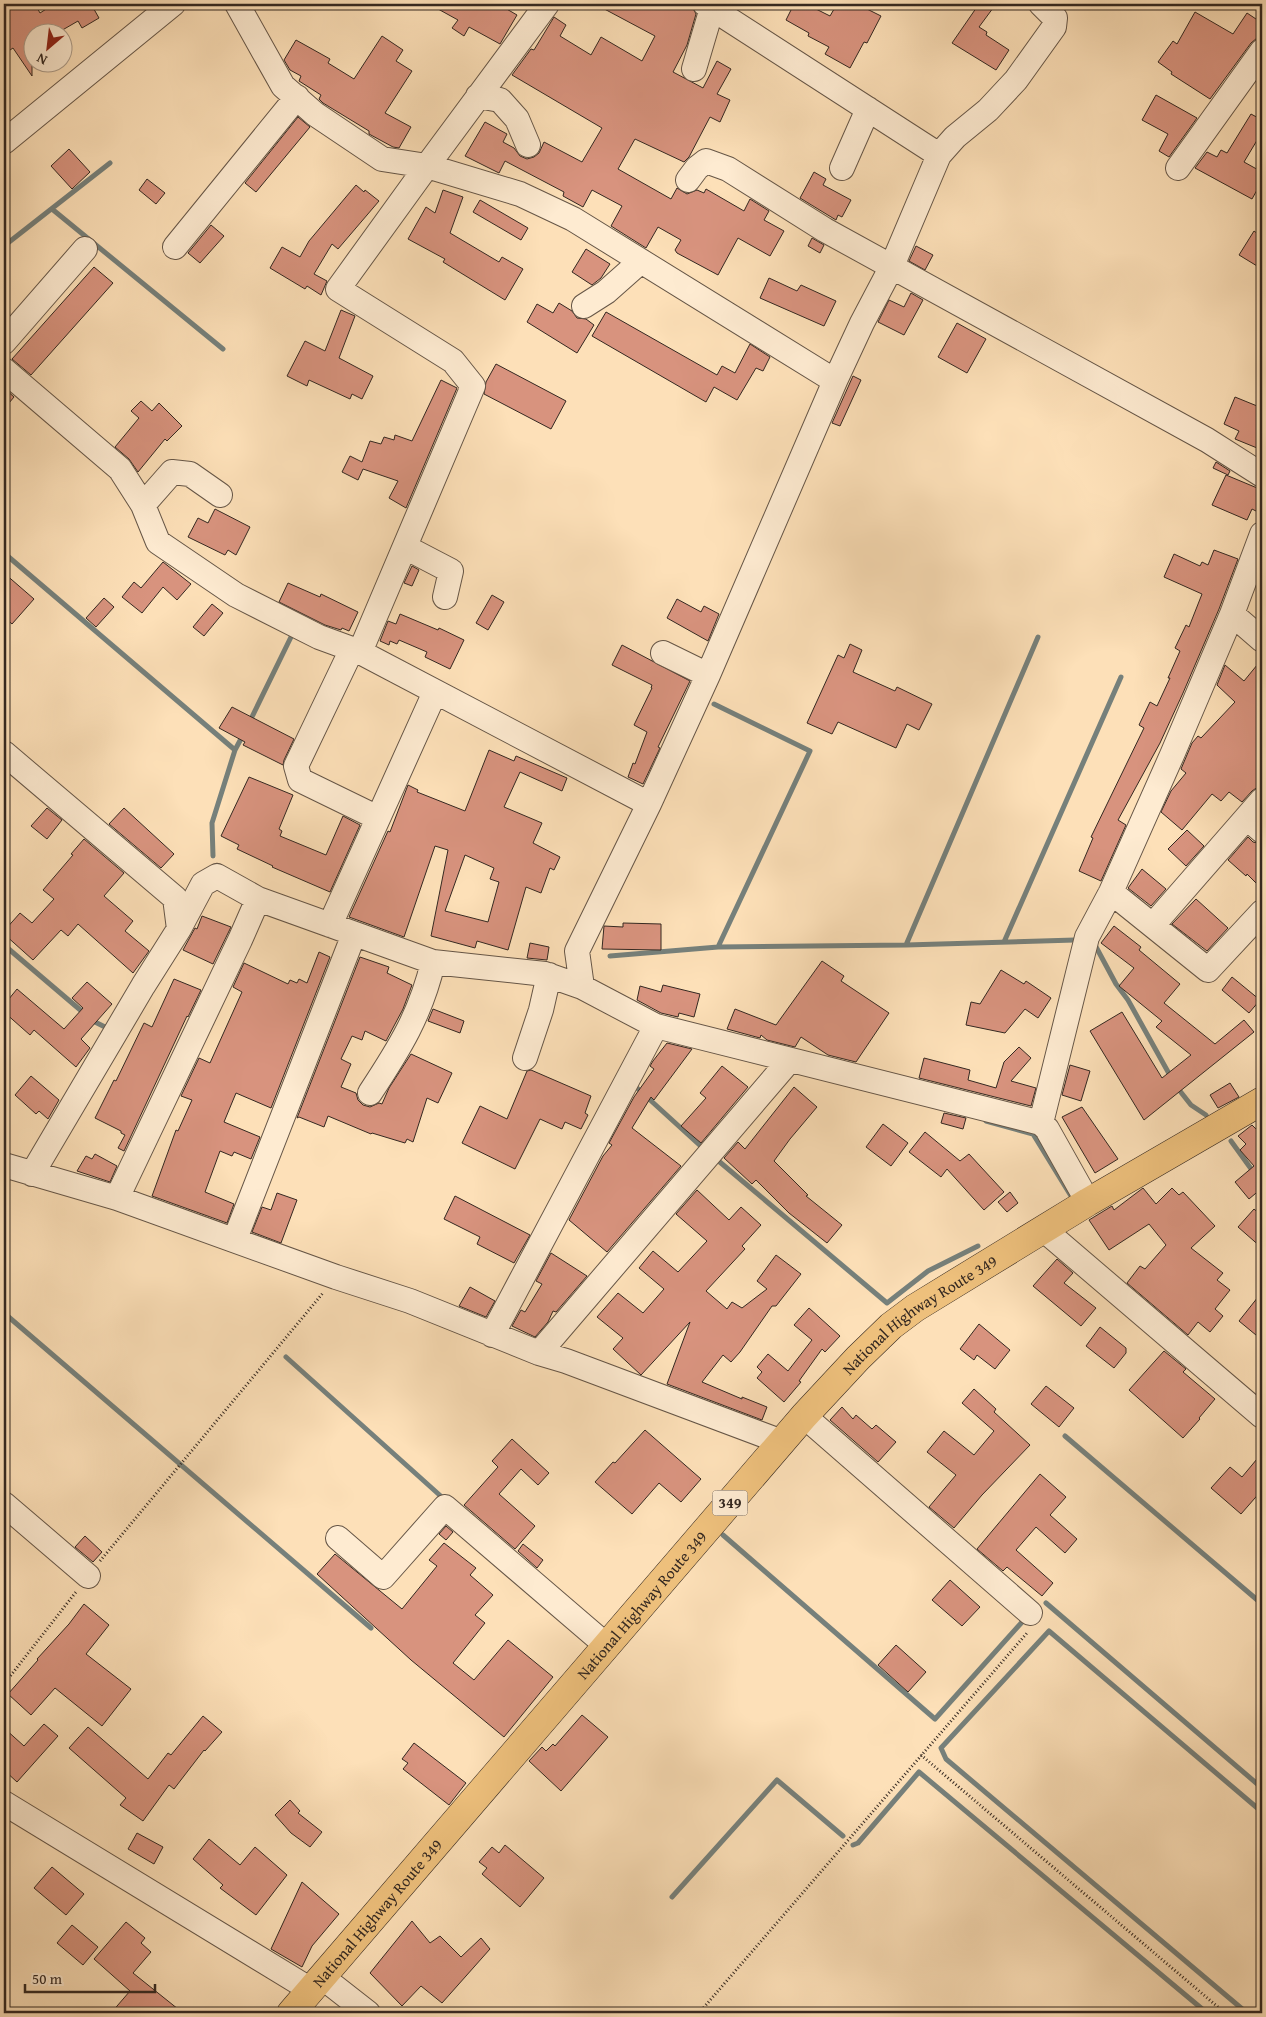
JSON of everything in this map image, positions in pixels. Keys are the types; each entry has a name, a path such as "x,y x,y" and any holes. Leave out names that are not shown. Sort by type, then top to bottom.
{"highway":[{"name":"National Highway Route 349","path":"291,2013 804,1416 891,1326 915,1308 1088,1202 1262,1101"}],"street":[{"path":"4,142 173,4"},
{"path":"237,4 283,86 315,114 382,159 427,166 520,194 573,219 835,381"},
{"path":"582,987 577,951 649,804 708,675 835,381 862,323 892,266 939,155 955,136 988,110 1016,80 1054,27 1055,18 1041,4"},
{"path":"694,69 709,6 939,155"},
{"path":"378,818 300,780 296,766 356,651 405,547 473,386 453,361 338,290 541,7"},
{"path":"1178,168 1262,51"},
{"path":"478,96 500,100 517,119 528,145"},
{"path":"175,247 296,97"},
{"path":"842,168 868,109"},
{"path":"688,180 696,168 706,161 728,169 826,230 1206,440 1262,475"},
{"path":"4,342 85,249"},
{"path":"584,306 606,292 641,261"},
{"path":"4,370 120,469 143,505 158,542 236,595 319,637 356,651 649,804"},
{"path":"143,505 172,472 190,474 220,494"},
{"path":"1041,1124 1087,937 1111,892 1172,755 1232,614 1262,534"},
{"path":"405,547 451,572 445,596"},
{"path":"1232,614 1262,640"},
{"path":"663,652 708,675"},
{"path":"330,925 435,692"},
{"path":"4,752 175,898 179,929"},
{"path":"1153,925 1254,825 1262,800"},
{"path":"32,1174 143,986 179,929 203,884 217,876 258,899 433,962 549,975 582,987 656,1026 1041,1124 1047,1129 1088,1202"},
{"path":"1111,892 1208,970 1262,912"},
{"path":"117,1198 258,899"},
{"path":"235,1239 354,934"},
{"path":"370,1093 404,1041 427,988 433,962"},
{"path":"525,1058 542,1010 549,975"},
{"path":"492,1335 656,1026"},
{"path":"540,1353 789,1061"},
{"path":"4,1165 117,1198 336,1277 410,1301 492,1335 782,1442"},
{"path":"1042,1230 1262,1416"},
{"path":"804,1416 1030,1613"},
{"path":"4,1504 88,1576"},
{"path":"338,1538 383,1577 445,1508 607,1646"},
{"path":"4,1803 368,2013"}],"path":[{"path":"4,1684 88,1576 336,1277"},
{"path":"699,2013 1029,1630 1030,1613"},
{"path":"921,1755 1225,2013"}],"building":[{"path":"4,4 35,4 40,13 54,4 91,4 99,18 82,28 78,21 72,24 72,22 22,22 22,61 13,48 4,54"},
{"path":"429,4 498,4 517,15 500,44 469,27 464,36 452,28 458,20"},
{"path":"595,4 691,4 696,14 687,45 673,72 703,88 717,61 731,69 717,94 730,100 720,122 710,117 689,157 684,162 635,139 618,169 671,199 677,188 687,194 697,190 704,193 706,189 744,211 750,199 769,211 764,220 784,231 770,256 738,238 718,275 677,253 675,250 681,240 658,227 646,248 611,226 622,206 592,190 583,207 563,196 564,192 505,161 499,173 465,156 485,122 507,134 503,142 514,148 520,156 527,159 539,153 544,142 582,162 602,128 512,75 531,49 534,50 554,17 566,25 560,36 591,55 601,37 642,61 655,36"},
{"path":"794,4 806,4 830,16 837,4 857,4 881,16 867,43 864,42 850,68 825,54 829,47 808,36 809,33 786,20"},
{"path":"979,4 996,4 979,27 987,32 986,35 1009,50 996,70 952,43"},
{"path":"1195,12 1233,34 1247,13 1262,23 1262,31 1210,99 1171,74 1172,72 1158,62 1173,41 1177,44"},
{"path":"382,36 403,50 396,61 412,71 385,113 411,127 399,148 393,147 369,134 369,131 323,103 319,99 321,95 299,81 301,76 290,70 284,60 296,40 330,59 328,63 354,79"},
{"path":"1156,95 1197,118 1169,157 1159,151 1168,134 1142,120"},
{"path":"1251,114 1262,120 1262,132 1244,162 1262,172 1262,181 1252,199 1195,168 1207,152 1217,157 1221,150 1227,153"},
{"path":"298,117 310,127 256,192 245,183"},
{"path":"69,149 90,172 72,189 51,166"},
{"path":"814,172 826,179 823,185 851,200 842,217 838,215 836,220 800,198"},
{"path":"147,179 165,193 156,204 139,190"},
{"path":"356,185 379,201 338,249 332,244 314,274 327,281 321,295 307,286 305,289 270,268 282,247 300,257 309,241"},
{"path":"443,190 463,197 450,233 499,262 502,257 523,269 505,300 443,262 445,259 408,239 426,207 435,213"},
{"path":"480,200 528,228 521,240 473,212"},
{"path":"211,225 224,236 200,263 188,253"},
{"path":"1254,231 1262,237 1262,269 1239,255"},
{"path":"812,238 824,245 820,253 808,246"},
{"path":"916,246 933,255 925,270 909,261"},
{"path":"586,249 610,264 601,278 592,285 572,272"},
{"path":"94,267 113,283 31,375 12,359"},
{"path":"769,278 797,291 801,285 836,301 824,326 760,298"},
{"path":"911,293 923,300 904,335 878,322 889,300 904,307"},
{"path":"559,303 572,311 577,318 586,319 594,325 577,353 527,322 537,304 553,313"},
{"path":"341,310 355,316 339,358 373,376 362,399 352,394 350,399 309,380 307,386 287,376 305,341 325,351"},
{"path":"606,312 717,375 722,366 735,373 750,344 770,357 763,371 756,368 737,400 714,387 706,402 592,336"},
{"path":"957,323 986,339 967,373 938,357"},
{"path":"496,364 566,401 551,429 484,394 486,382"},
{"path":"853,376 861,380 840,426 832,423"},
{"path":"441,380 457,388 406,508 389,498 398,481 363,469 358,480 342,472 350,456 362,462 370,441 381,444 384,437 394,440 395,435 412,441"},
{"path":"4,388 14,397 4,409"},
{"path":"1235,397 1262,408 1262,450 1235,439 1239,431 1224,424"},
{"path":"141,401 152,411 159,403 182,426 167,441 165,439 138,472 129,459 115,447 139,418 131,411"},
{"path":"1216,462 1230,471 1228,475 1213,468"},
{"path":"1226,475 1262,490 1262,514 1252,509 1247,520 1212,505"},
{"path":"215,509 250,527 236,555 228,550 225,555 188,537 198,518 208,523"},
{"path":"1214,550 1238,559 1183,693 1160,743 1118,820 1126,825 1101,881 1079,871 1093,838 1091,837 1144,728 1139,725 1150,702 1157,706 1170,678 1168,678 1180,651 1175,648 1186,625 1189,627 1202,594 1164,577 1174,554 1200,566 1202,562 1208,565"},
{"path":"163,562 191,584 177,600 163,587 142,613 122,597 134,582 141,588"},
{"path":"412,566 419,570 412,586 404,583"},
{"path":"4,573 34,599 12,624 4,617"},
{"path":"288,583 320,597 321,594 358,612 349,631 325,625 279,602"},
{"path":"492,595 504,602 488,630 476,623"},
{"path":"104,598 114,607 96,627 86,618"},
{"path":"677,599 701,612 704,606 719,614 708,641 667,618"},
{"path":"212,604 223,613 204,636 193,627"},
{"path":"400,614 438,630 439,628 464,640 450,669 425,657 427,652 399,640 397,644 390,641 389,645 380,641 388,621 396,624"},
{"path":"850,644 862,650 853,672 895,691 897,687 932,704 919,730 907,724 896,748 838,722 832,734 807,723 838,655 844,658"},
{"path":"622,645 690,681 658,747 660,748 643,784 628,777 647,732 634,725 652,685 612,665"},
{"path":"1262,659 1262,784 1242,802 1229,792 1221,801 1212,794 1182,830 1161,812 1171,791 1186,773 1181,769 1192,743 1198,736 1201,738 1235,702 1217,685 1225,665 1244,681"},
{"path":"232,707 294,739 283,765 243,745 245,742 219,728"},
{"path":"489,750 514,761 516,756 567,778 562,791 520,772 504,807 542,823 533,843 560,857 554,870 550,868 541,893 526,887 508,950 477,941 475,948 431,936 448,850 435,846 404,937 349,917 388,831 390,832 408,785 418,790 417,792 465,811","holes":["465,855 494,868 490,879 499,882 488,922 445,911"]},
{"path":"249,777 293,795 279,829 282,831 280,836 326,855 343,816 360,825 330,892 272,867 237,849 239,845 221,836"},
{"path":"47,808 62,820 47,839 31,826"},
{"path":"124,808 174,854 161,868 109,824"},
{"path":"1187,830 1204,846 1186,866 1168,849"},
{"path":"1248,837 1253,842 1262,844 1262,889 1247,874 1246,876 1228,860"},
{"path":"84,839 124,873 104,896 133,921 125,931 149,951 133,973 78,924 68,936 61,930 33,960 4,934 4,931 20,913 32,923 54,899 43,890"},
{"path":"1142,869 1166,889 1151,906 1128,888"},
{"path":"1196,899 1228,928 1207,951 1172,924"},
{"path":"202,916 231,927 213,964 183,950 195,928 197,929"},
{"path":"623,923 661,924 661,950 602,949 604,926 623,927"},
{"path":"1114,926 1141,947 1139,950 1180,984 1164,1003 1215,1044 1244,1020 1254,1032 1144,1120 1090,1031 1122,1012 1162,1078 1191,1055 1156,1027 1162,1021 1119,986 1134,968 1101,943"},
{"path":"530,943 549,947 547,960 527,958"},
{"path":"319,952 330,957 271,1108 236,1093 224,1122 260,1137 251,1159 234,1152 232,1156 220,1151 205,1192 234,1204 227,1223 152,1196 176,1130 178,1131 192,1100 181,1096 199,1058 210,1063 242,992 233,987 244,963 288,984 290,980 297,983 299,979 307,983"},
{"path":"360,957 389,967 387,973 412,985 403,1009 386,1041 365,1031 362,1040 352,1036 341,1059 351,1064 341,1087 356,1093 358,1100 363,1105 370,1107 379,1103 382,1104 389,1088 411,1054 452,1073 438,1103 427,1098 413,1142 407,1139 405,1143 371,1134 328,1116 324,1127 299,1117 297,1118"},
{"path":"822,961 844,976 841,981 889,1013 856,1062 828,1055 801,1037 795,1047 767,1040 761,1035 760,1038 727,1029 735,1009 776,1025"},
{"path":"1001,970 1024,984 1026,981 1051,998 1038,1018 1025,1009 1005,1033 966,1025 971,1002 980,1004"},
{"path":"1232,977 1260,1000 1249,1013 1222,990"},
{"path":"174,979 201,990 124,1151 118,1148 125,1135 121,1131 95,1118 114,1080 116,1081 144,1023 152,1027"},
{"path":"87,982 112,1004 81,1039 90,1048 76,1067 34,1030 30,1035 4,1012 4,1005 17,989 64,1029 83,1008 72,998"},
{"path":"663,985 700,994 694,1017 679,1013 678,1017 661,1013 637,1000 640,986 661,992"},
{"path":"433,1009 464,1021 460,1033 428,1021"},
{"path":"667,1043 692,1049 654,1100 651,1097 632,1128 681,1166 607,1252 569,1220 603,1156 612,1145 609,1143 634,1097 654,1069 650,1066"},
{"path":"1019,1047 1031,1058 1011,1081 1036,1088 1031,1106 919,1078 924,1058 970,1070 968,1080 996,1088 1004,1062"},
{"path":"1070,1065 1090,1071 1081,1101 1062,1095"},
{"path":"722,1066 748,1087 701,1143 681,1126 706,1098 700,1093"},
{"path":"531,1070 591,1096 585,1113 588,1115 581,1129 565,1122 562,1129 540,1119 515,1169 462,1143 480,1106 507,1119 527,1071"},
{"path":"31,1076 59,1100 48,1119 39,1111 36,1114 15,1095"},
{"path":"1230,1083 1239,1097 1218,1108 1210,1095"},
{"path":"794,1087 817,1107 774,1161 808,1195 806,1196 842,1225 827,1243 789,1213 756,1180 752,1184 724,1158 738,1142 745,1149"},
{"path":"1082,1107 1118,1159 1095,1173 1062,1117"},
{"path":"944,1113 966,1118 963,1129 941,1123"},
{"path":"883,1124 908,1143 891,1166 866,1147"},
{"path":"1252,1125 1262,1135 1262,1188 1249,1199 1235,1182 1254,1166 1240,1150 1246,1144 1238,1136"},
{"path":"925,1132 960,1161 969,1154 1004,1192 984,1210 947,1169 941,1177 909,1152"},
{"path":"95,1154 117,1166 110,1182 77,1171 86,1156 92,1159"},
{"path":"1143,1188 1156,1204 1172,1188 1179,1195 1183,1192 1215,1226 1191,1248 1223,1273 1217,1280 1230,1290 1215,1309 1223,1316 1210,1332 1198,1322 1188,1335 1127,1283 1140,1266 1145,1269 1166,1245 1149,1224 1109,1250 1089,1220 1112,1206 1114,1210"},
{"path":"697,1190 729,1220 741,1207 761,1225 742,1246 745,1249 706,1291 727,1309 732,1302 742,1308 767,1289 757,1281 776,1255 801,1274 776,1306 772,1306 731,1362 723,1355 702,1382 742,1399 742,1397 767,1407 762,1420 667,1384 690,1322 641,1375 613,1349 623,1338 597,1317 618,1293 643,1313 664,1289 639,1268 653,1251 678,1272 707,1241 676,1214"},
{"path":"1010,1192 1018,1203 1007,1212 998,1202"},
{"path":"277,1193 297,1200 281,1243 252,1232 262,1207 271,1210"},
{"path":"455,1196 530,1235 514,1263 477,1244 480,1237 444,1219"},
{"path":"1254,1209 1262,1216 1262,1248 1238,1227"},
{"path":"551,1253 587,1276 556,1312 553,1311 548,1322 535,1337 512,1326 521,1310 525,1312 542,1284 536,1281"},
{"path":"1057,1259 1073,1273 1064,1283 1096,1308 1081,1326 1033,1286"},
{"path":"470,1287 495,1301 486,1317 459,1306"},
{"path":"1262,1292 1262,1340 1239,1321"},
{"path":"809,1308 840,1336 825,1352 822,1349 799,1381 801,1382 784,1402 757,1378 762,1372 757,1367 768,1354 788,1371 812,1340 794,1325"},
{"path":"979,1324 1010,1350 995,1369 977,1355 974,1360 960,1349"},
{"path":"1100,1327 1126,1348 1126,1353 1114,1368 1086,1346"},
{"path":"1164,1351 1186,1369 1183,1372 1215,1399 1183,1438 1129,1390"},
{"path":"1046,1386 1074,1408 1059,1427 1031,1404"},
{"path":"974,1389 996,1409 994,1412 1030,1445 982,1495 954,1528 929,1507 956,1475 927,1452 944,1431 974,1455 994,1431 962,1403"},
{"path":"842,1407 853,1419 856,1415 872,1429 876,1425 896,1442 878,1462 830,1420"},
{"path":"645,1430 701,1479 681,1502 659,1483 632,1514 595,1482"},
{"path":"512,1439 549,1473 538,1485 521,1469 499,1494 535,1526 515,1549 464,1505 498,1467 492,1461"},
{"path":"1262,1453 1262,1490 1241,1514 1211,1488 1230,1467 1242,1477"},
{"path":"1040,1474 1066,1497 1050,1515 1077,1539 1065,1553 1036,1527 1016,1550 1053,1583 1042,1596 1007,1567 1003,1571 977,1549"},
{"path":"446,1526 453,1532 446,1540 439,1534"},
{"path":"85,1536 102,1552 93,1562 75,1547"},
{"path":"444,1543 476,1568 470,1575 493,1595 475,1615 485,1623 453,1663 474,1680 508,1640 553,1677 504,1737 411,1660 317,1574 335,1554 402,1609 437,1566 429,1560"},
{"path":"523,1544 543,1560 537,1568 518,1551"},
{"path":"950,1580 980,1607 962,1626 932,1600"},
{"path":"84,1604 109,1625 86,1654 131,1689 102,1726 55,1688 31,1715 8,1694"},
{"path":"896,1645 926,1672 908,1692 878,1665"},
{"path":"582,1715 608,1737 561,1791 529,1761 542,1747 546,1751 553,1744 555,1746"},
{"path":"203,1716 222,1732 204,1750 174,1789 169,1785 143,1821 120,1805 126,1798 69,1748 88,1727 148,1779 168,1753 171,1755"},
{"path":"44,1724 58,1736 17,1782 4,1770 4,1728 24,1746"},
{"path":"414,1743 466,1783 449,1805 403,1769 408,1763 402,1759"},
{"path":"290,1800 300,1811 298,1813 322,1832 310,1847 291,1833 275,1815"},
{"path":"137,1833 163,1847 154,1864 128,1849"},
{"path":"209,1839 240,1865 255,1847 287,1875 256,1915 220,1888 223,1885 193,1859"},
{"path":"505,1845 544,1878 520,1907 482,1874 487,1868 479,1862 492,1847 499,1853"},
{"path":"52,1867 84,1894 66,1915 34,1888"},
{"path":"302,1882 339,1914 312,1946 302,1967 271,1949"},
{"path":"412,1921 430,1943 440,1936 461,1957 481,1938 490,1949 442,2003 421,1986 402,2006 370,1973"},
{"path":"126,1922 145,1938 141,1943 151,1952 133,1973 183,2013 111,2013 130,1991 94,1959"},
{"path":"72,1925 98,1947 83,1965 57,1943"}],"waterway":[{"path":"4,246 110,163"},
{"path":"52,209 223,349"},
{"path":"4,553 235,750"},
{"path":"249,723 291,637"},
{"path":"906,945 1038,637"},
{"path":"1004,942 1121,677"},
{"path":"714,704 810,751 718,947"},
{"path":"213,856 212,823 235,750 243,735"},
{"path":"610,956 718,947 906,945 1075,940"},
{"path":"4,945 85,1014"},
{"path":"1095,945 1172,1079"},
{"path":"91,1020 109,1029"},
{"path":"1176,1086 1191,1105 1206,1115"},
{"path":"637,1088 705,1150"},
{"path":"986,1121 1033,1134 1071,1196"},
{"path":"1231,1141 1262,1184"},
{"path":"715,1158 887,1303 928,1271 978,1246"},
{"path":"4,1313 371,1628"},
{"path":"286,1357 444,1499"},
{"path":"1065,1436 1262,1604"},
{"path":"723,1535 935,1719 1023,1621"},
{"path":"1046,1603 1262,1788"},
{"path":"1247,2013 946,1759 941,1748 1049,1631 1262,1812"},
{"path":"853,1845 858,1843 919,1772 1207,2013"},
{"path":"672,1897 777,1780 843,1836"}]}
